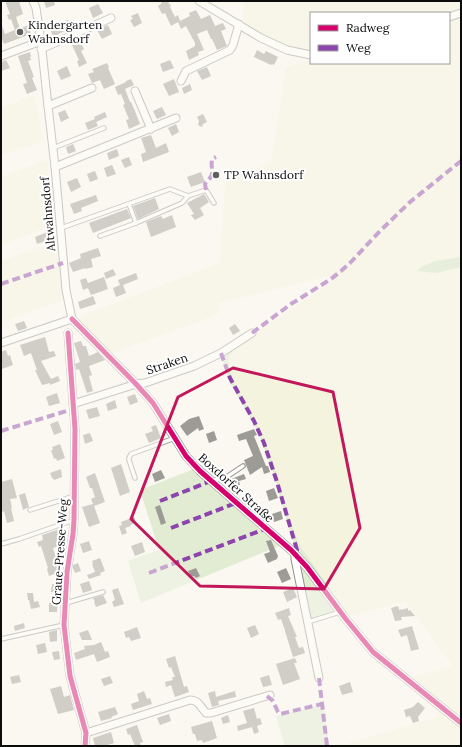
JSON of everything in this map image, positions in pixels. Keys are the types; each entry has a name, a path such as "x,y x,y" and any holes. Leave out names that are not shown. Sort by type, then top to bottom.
{"street":[{"name":"Altwahnsdorf","path":"34,1 41,41 53,148 66,290 72,319"},
{"path":"199,1 261,38 287,50 310,55"},
{"path":"450,17 461,13"},
{"path":"41,49 111,18"},
{"path":"181,81 183,70 230,50 233,45 238,24"},
{"path":"1,56 41,41"},
{"path":"48,106 92,88"},
{"path":"135,91 151,129"},
{"path":"55,167 176,118"},
{"path":"1,343 72,319"},
{"name":"Boxdorfer Straße","path":"72,319 153,403 186,456 200,472 295,554 307,567 373,652 461,723"},
{"name":"Straken","path":"73,404 136,384 145,383 194,366 221,353 252,332"},
{"name":"Graue-Presse-Weg","path":"68,333 75,429 74,520 68,567 64,625 70,676 86,733 85,746"},
{"path":"295,554 319,678"},
{"path":"86,733 190,700 194,700 206,713 210,713 270,695"}],"lane":[{"path":"53,148 104,128"},
{"path":"60,228 170,189 188,196"},
{"path":"100,236 136,223 182,203 188,196 206,190 214,203"},
{"path":"129,204 136,223"},
{"path":"135,478 129,460 129,456 131,454 175,438"},
{"path":"211,481 228,476 243,466"},
{"path":"30,510 74,496"},
{"path":"1,544 74,520"},
{"path":"66,603 103,592"},
{"path":"308,622 341,612"},
{"path":"1,639 64,625"}],"highlighted area":[{"path":"233,368 333,392 360,528 324,589 200,586 131,519 178,397"}],"green space":[{"path":"244,1 461,1 461,716 459,716 461,718 461,746 339,746 441,716 406,679 453,666 405,601 349,616 295,537 267,449 256,422 230,371 229,357 234,349 250,336 323,288 335,279 333,275 218,303 218,314 110,354 77,320 82,316 220,263 226,171 258,168 271,163 286,67 306,61 310,58 310,64 450,64 450,12 310,12 310,55 287,50 242,27"},
{"path":"34,95 43,141 1,155 1,108"},
{"path":"47,160 55,224 1,245 1,177"},
{"path":"57,241 63,300 1,322 1,261"},
{"path":"461,257 461,267 436,273 417,271 422,266 436,261"},
{"path":"247,331 250,336 236,347 229,358 229,368 232,379 267,447 297,539 349,616 341,608 308,620 294,546 274,475 254,424 230,383 219,350"},
{"path":"194,469 281,545 141,603 128,561 159,550 140,490"},
{"path":"323,704 329,746 285,746 276,716"}],"building":[{"path":"5,1 19,1 23,14 16,17 20,29 28,25 31,34 4,44 1,37 1,23 5,34 15,30 11,19 9,20 7,15 10,14"},
{"path":"44,1 54,1 55,5 46,8"},
{"path":"164,1 168,1 175,17 178,15 180,21 190,16 189,13 196,10 201,19 210,15 215,26 223,23 226,29 221,31 227,46 217,50 207,30 197,34 204,50 198,52 199,55 189,60 186,51 195,46 195,43 186,26 181,29 178,22 171,26 165,13 162,14 158,6"},
{"path":"98,4 103,13 93,18 89,8"},
{"path":"138,13 142,23 134,27 130,20 133,19 131,16"},
{"path":"68,20 72,27 53,37 50,29"},
{"path":"108,25 112,34 102,39 97,30"},
{"path":"80,41 84,49 81,51 87,63 79,67 77,61 79,60 72,45"},
{"path":"257,50 264,54 266,51 278,57 274,65 254,57"},
{"path":"30,52 31,60 28,61 34,77 32,78 37,90 27,94 23,84 27,83 18,56"},
{"path":"6,60 10,68 1,71 1,62"},
{"path":"170,60 174,68 163,72 160,64"},
{"path":"107,63 115,84 104,89 100,80 92,83 88,74 94,72 92,69"},
{"path":"67,66 71,76 61,80 57,71"},
{"path":"207,67 211,76 202,80 197,71"},
{"path":"131,79 134,85 125,89 140,124 129,129 126,120 129,119 123,105 125,104 121,94 118,95 115,87"},
{"path":"174,79 179,92 169,96 163,84"},
{"path":"190,84 192,90 184,94 182,88"},
{"path":"162,107 166,115 157,119 153,111"},
{"path":"65,110 69,118 61,122 58,113"},
{"path":"105,112 107,117 96,122 98,126 88,130 85,123 95,119 94,117"},
{"path":"203,114 207,122 203,124 202,127 198,125 199,121 197,117"},
{"path":"176,124 179,132 172,136 168,128"},
{"path":"151,135 156,148 166,143 169,152 143,162 141,154 146,152 141,138"},
{"path":"73,144 76,151 68,154 66,147"},
{"path":"117,149 119,156 109,160 107,153"},
{"path":"129,157 132,165 125,168 121,160"},
{"path":"112,165 116,174 107,177 104,168"},
{"path":"95,171 98,179 90,182 87,174"},
{"path":"201,172 205,182 191,187 187,177"},
{"path":"77,178 81,187 71,192 67,182"},
{"path":"204,194 209,202 200,208 204,215 195,220 191,215 194,214 187,203"},
{"path":"96,195 98,201 81,208 82,211 74,214 70,204"},
{"path":"155,198 159,209 138,219 133,206"},
{"path":"127,209 131,218 93,233 89,223"},
{"path":"172,215 176,227 151,237 146,222 161,216 163,219"},
{"path":"48,232 51,239 37,244 35,237"},
{"path":"98,248 101,256 91,259 93,267 73,272 69,263 81,258 80,254"},
{"path":"113,269 116,275 106,279 104,273"},
{"path":"136,273 138,279 123,285 126,293 116,297 113,288 120,285 118,280"},
{"path":"104,277 108,289 91,295 88,288 83,290 80,280 86,278 88,283"},
{"path":"93,296 96,304 80,309 78,302"},
{"path":"24,321 27,328 18,331 15,324"},
{"path":"235,324 240,331 233,335 229,328"},
{"path":"45,337 49,352 54,351 56,356 41,361 51,379 58,376 60,381 50,385 50,383 42,385 35,370 37,370 31,353 24,356 20,345"},
{"path":"81,341 83,346 86,346 89,356 98,352 105,360 89,366 92,375 89,376 93,391 87,393 79,369 76,370 75,364 80,362 74,343"},
{"path":"6,350 8,356 10,355 13,365 2,369 1,352"},
{"path":"57,393 60,403 49,406 46,397"},
{"path":"135,394 138,402 130,405 127,397"},
{"path":"115,400 117,408 108,411 106,404"},
{"path":"97,407 100,416 89,419 86,410"},
{"path":"199,416 204,429 199,431 198,428 187,436 180,426 189,419"},
{"path":"58,421 62,432 54,435 50,424"},
{"path":"156,425 161,438 149,443 145,434 153,431 151,427"},
{"path":"254,429 257,435 254,436 266,466 268,466 270,472 264,474 262,467 250,475 244,460 253,456 246,439 239,441 237,435"},
{"path":"214,431 217,440 209,443 206,434"},
{"path":"90,433 93,441 85,444 83,435"},
{"path":"60,444 65,458 57,461 56,458 54,459 51,450 53,450 52,447"},
{"path":"121,464 130,492 120,496 111,468"},
{"path":"61,469 62,477 54,480 50,473"},
{"path":"161,470 165,478 155,482 152,474"},
{"path":"95,473 105,502 94,506 100,523 89,527 82,507 93,504 91,499 95,497 86,477"},
{"path":"244,474 246,479 239,481 240,485 229,487 226,481"},
{"path":"12,479 17,498 10,499 14,521 7,523 4,511 2,512 1,507 1,482"},
{"path":"274,488 278,498 269,501 266,491"},
{"path":"25,493 29,507 23,510 19,495"},
{"path":"160,505 166,523 161,525 155,507"},
{"path":"281,511 283,519 274,522 272,514"},
{"path":"134,517 136,523 125,528 127,533 122,535 119,526 122,525 121,522"},
{"path":"60,529 65,544 53,548 60,572 49,576 41,546 39,547 37,542 43,540 42,535"},
{"path":"271,540 278,556 277,559 268,563 264,554 270,552 266,541"},
{"path":"89,541 92,550 83,553 80,544"},
{"path":"142,542 145,552 135,556 131,546"},
{"path":"100,558 105,571 100,573 101,575 89,579 87,575 95,572 92,561"},
{"path":"78,563 81,571 75,573 73,565"},
{"path":"196,568 200,576 196,578 194,576 191,577 188,571"},
{"path":"286,568 291,579 282,583 277,572"},
{"path":"89,581 92,590 83,593 80,584"},
{"path":"52,584 59,585 59,592 51,592"},
{"path":"118,588 124,604 114,607 112,602 115,600 112,590"},
{"path":"293,588 297,597 287,602 283,592"},
{"path":"27,593 33,593 34,602 38,601 40,607 31,609"},
{"path":"103,595 107,603 96,607 93,598"},
{"path":"49,603 58,603 57,612 49,612"},
{"path":"398,606 399,610 408,608 408,611 410,610 415,616 401,617 402,620 395,621 391,608"},
{"path":"289,608 291,615 288,616 297,637 295,637 299,648 303,647 305,653 293,657 281,619 278,620 275,613"},
{"path":"24,623 25,628 15,631 14,626"},
{"path":"255,625 259,634 251,638 247,628"},
{"path":"412,626 419,649 411,651 407,635 401,637 398,630"},
{"path":"137,627 141,638 131,641 129,637 126,638 124,632"},
{"path":"57,630 57,641 50,642 49,632"},
{"path":"88,630 92,640 82,640 79,633"},
{"path":"101,642 105,652 108,651 110,657 97,662 94,654 76,660 74,653 85,649 84,646 94,645"},
{"path":"45,643 47,652 38,654 36,645"},
{"path":"59,651 60,659 54,660 52,652"},
{"path":"175,656 184,687 187,686 189,692 175,697 171,685 166,687 165,682 173,680 172,677 175,677 171,667 169,668 166,659"},
{"path":"295,658 297,663 294,663 300,679 283,685 276,664"},
{"path":"19,675 21,682 12,684 10,677"},
{"path":"269,675 272,685 263,687 260,678"},
{"path":"110,676 113,683 104,686 101,679"},
{"path":"350,682 353,692 342,695 339,686"},
{"path":"61,686 64,697 70,695 74,710 58,714 50,689"},
{"path":"144,691 147,699 150,698 152,704 133,710 131,704 139,701 137,694"},
{"path":"215,691 216,697 235,691 236,697 218,701 219,705 212,707 208,693"},
{"path":"418,702 425,708 418,717 419,721 413,723 410,716 406,717 404,710 413,707"},
{"path":"115,707 118,714 111,717 112,718 101,721 98,712"},
{"path":"254,708 257,719 260,718 262,724 257,726 259,732 254,734 252,727 238,731 237,726 247,723 243,711"},
{"path":"169,714 171,721 160,725 157,718"},
{"path":"228,715 230,722 223,724 221,718"},
{"path":"212,721 217,738 203,743 202,740 197,741 191,727"},
{"path":"137,725 143,742 140,743 141,746 135,746 126,729"},
{"path":"111,732 114,743 104,746 95,746 93,738"}],"marked path":[{"path":"206,190 205,184 212,174 212,159 216,157"},
{"path":"252,333 291,304 341,271 410,202 461,161"},
{"path":"1,284 63,263"},
{"path":"221,353 230,378 254,421 264,443 297,550 295,554"},
{"path":"1,431 73,409"},
{"path":"160,501 211,481"},
{"path":"171,528 236,503"},
{"path":"149,573 265,529"},
{"path":"319,678 327,746"},
{"path":"267,696 273,701 280,714 322,704"}],"cycle path":[{"path":"72,319 153,403 186,456 200,471 291,550 307,567 345,618 373,652 461,723"},
{"path":"68,333 75,429 74,520 67,572 64,625 70,676 86,733 85,746"}],"place":[{"name":"Kindergarten Wahnsdorf","path":"20,32"},
{"name":"TP Wahnsdorf","path":"216,175"}]}
